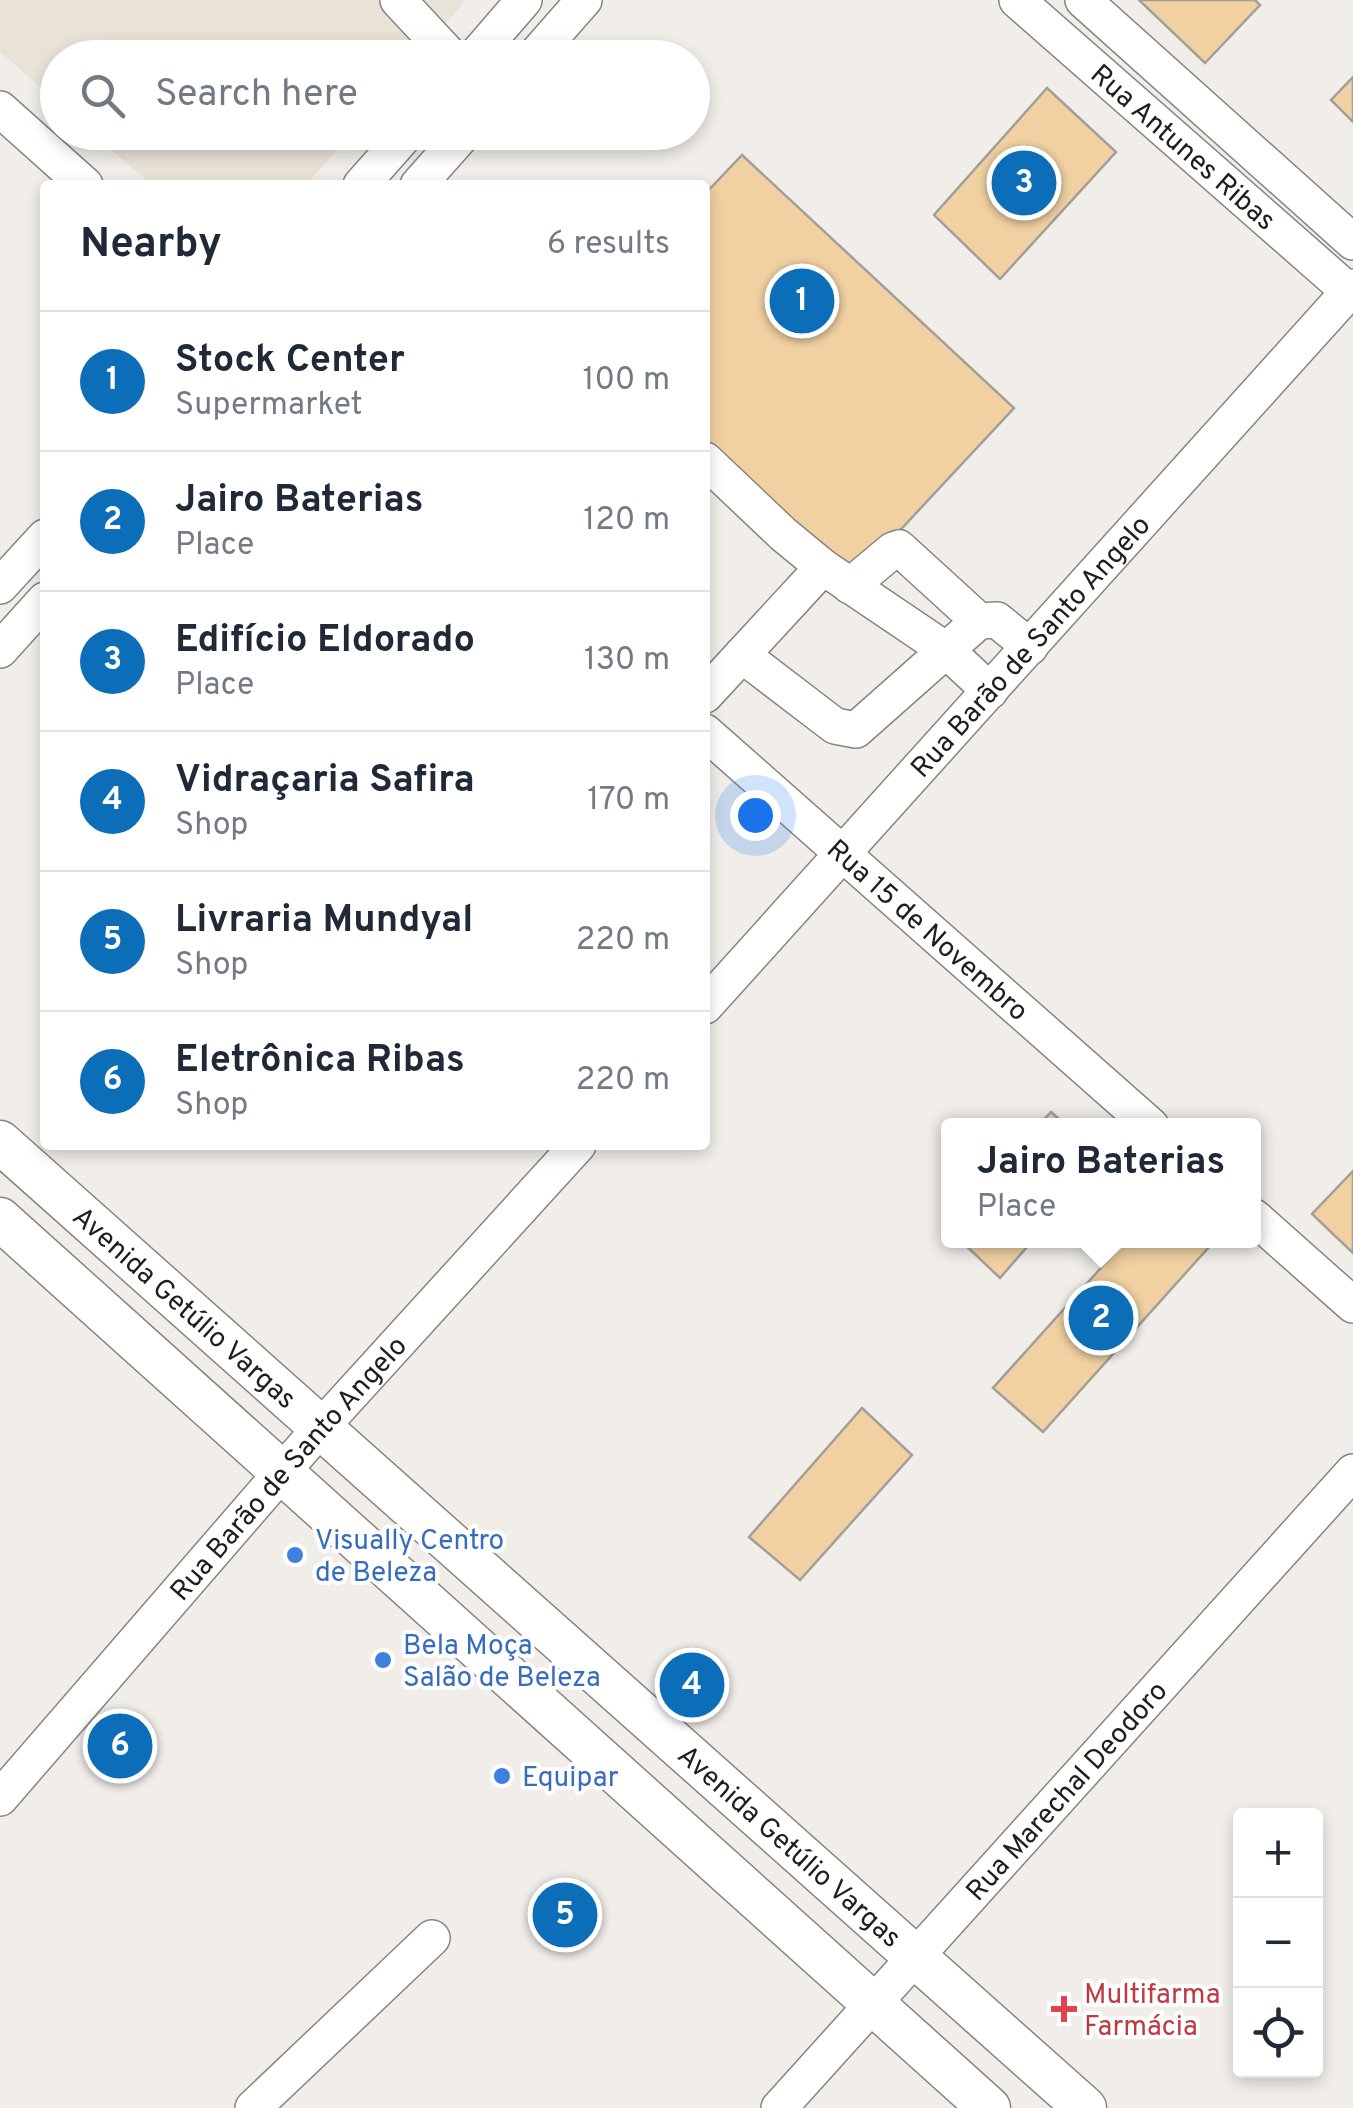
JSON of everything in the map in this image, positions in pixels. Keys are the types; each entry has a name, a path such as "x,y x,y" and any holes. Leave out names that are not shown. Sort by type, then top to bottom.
{"main road":[{"name":"Avenida Getúlio Vargas","path":"0,1142 1085,2108"},
{"path":"0,1210 36,1174"},
{"name":"Avenida Getúlio Vargas","path":"0,1218 990,2108"},
{"path":"457,1631 499,1586"},
{"path":"682,1833 724,1786"}],"street":[{"path":"398,0 435,40"},
{"path":"490,40 524,0"},
{"path":"549,40 584,0"},
{"name":"Rua Antunes Ribas","path":"1017,0 1352,291"},
{"name":"Rua Antunes Ribas","path":"1083,0 1353,242"},
{"path":"0,109 40,145"},
{"path":"46,150 79,180"},
{"path":"365,180 392,150"},
{"path":"422,180 449,150"},
{"name":"Rua Barão de Santo Angelo","path":"710,1001 1352,291"},
{"path":"710,465 783,534 946,650 990,690"},
{"path":"0,586 40,542"},
{"path":"710,689 742,655 837,576 899,548 978,620"},
{"path":"0,650 40,606"},
{"path":"742,655 834,726 856,730 978,620 997,620 1030,647"},
{"name":"Rua 15 de Novembro","path":"710,736 1142,1118"},
{"name":"Rua Barão de Santo Angelo","path":"0,1798 281,1472 573,1150"},
{"path":"1261,1223 1353,1306"},
{"name":"Rua Marechal Deodoro","path":"779,2108 1353,1472"},
{"path":"253,2108 432,1938"}],"shaded area":[{"path":"0,0 466,0 432,40 40,40 40,87 0,52"},
{"path":"112,150 337,150 310,180 146,180"}],"building":[{"path":"1139,0 1255,0 1260,5 1205,63"},
{"path":"1353,77 1353,122 1331,100"},
{"path":"1047,88 1116,152 1000,279 934,215"},
{"path":"742,155 1014,408 850,584 710,455 710,189"},
{"path":"1353,1171 1353,1253 1312,1214"},
{"path":"968,1248 1026,1248 1000,1278"},
{"path":"1119,1248 1208,1248 1043,1432 993,1388"},
{"path":"862,1408 912,1455 800,1580 749,1537"}],"place":[{"name":"Edifício Eldorado","path":"1024,183"},
{"name":"Stock Center","path":"802,301"},
{"name":"Jairo Baterias","path":"1101,1318"},
{"name":"Visually Centro de Beleza","path":"295,1555"},
{"name":"Bela Moça Salão de Beleza","path":"383,1660"},
{"name":"Vidraçaria Safira","path":"692,1685"},
{"name":"Eletrônica Ribas","path":"120,1746"},
{"name":"Equipar","path":"502,1776"},
{"name":"Livraria Mundyal","path":"565,1915"},
{"name":"Multifarma Farmácia","path":"1064,2009"}]}
